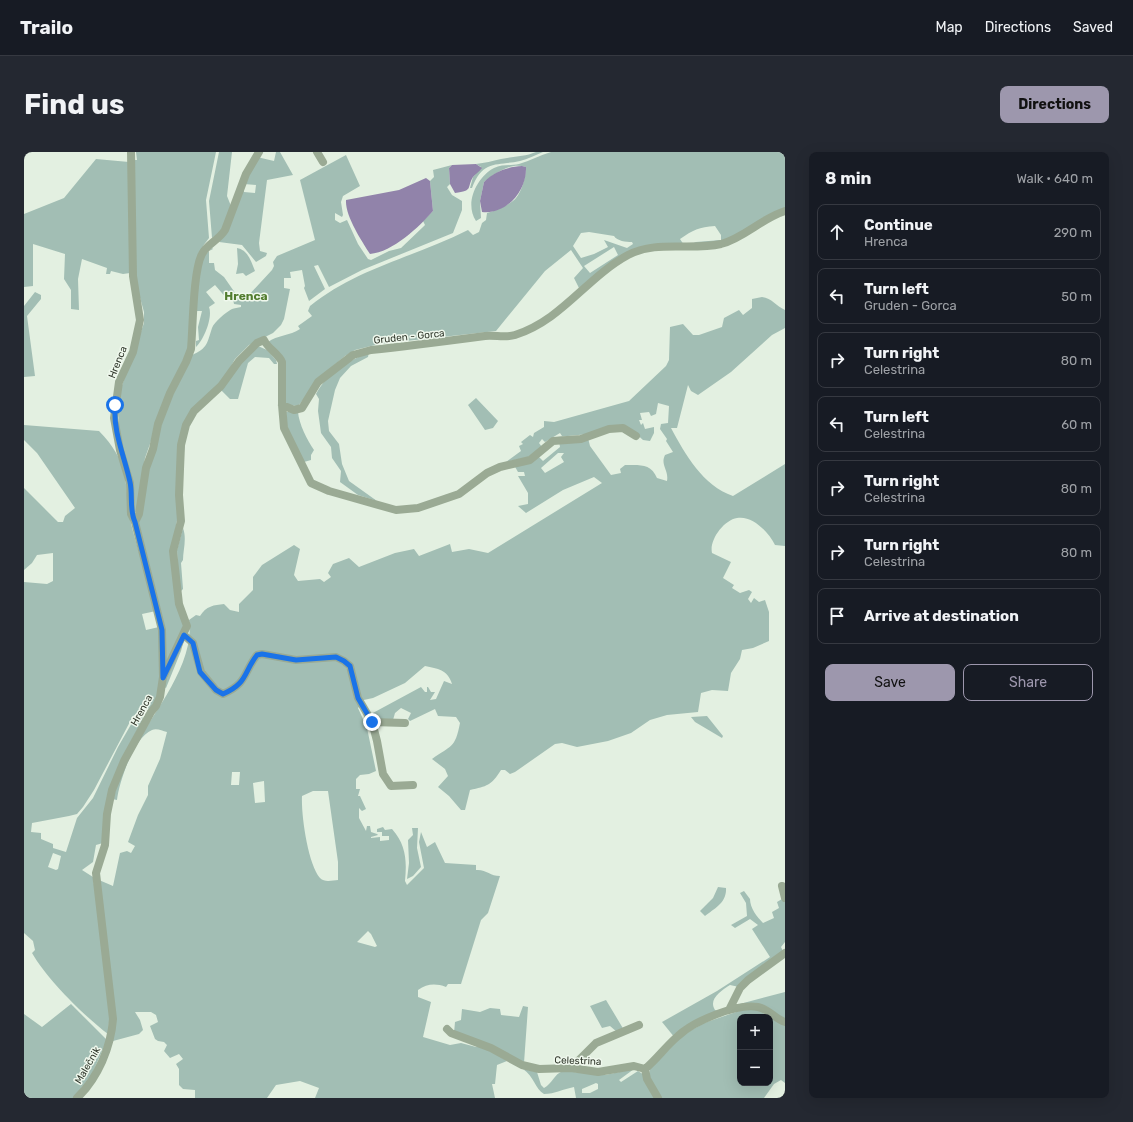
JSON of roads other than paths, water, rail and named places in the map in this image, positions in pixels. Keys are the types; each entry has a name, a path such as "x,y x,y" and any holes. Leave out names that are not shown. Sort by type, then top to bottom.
{"street":[{"name":"Hrenca","path":"111,1039 113,1020 96,874 105,845 107,814 112,790 124,761 151,712 156,706 160,697 163,678 162,630 135,522 131,514 130,483 120,450 114,418 119,382 133,352 140,320 132,276 131,152"},
{"path":"135,522 139,514 145,473 153,449 158,424 170,393 191,349 199,262 206,247 220,238 225,230 244,179 259,152"},
{"path":"317,152 323,162"},
{"name":"Gruden - Gorca","path":"282,405 294,410 302,408 318,382 353,355 371,350 488,336 514,336 525,332 554,316 587,284 628,255 638,250 659,247 720,244 738,236 773,215 785,211"},
{"path":"163,678 187,626 179,604 173,551 182,521 179,495 181,445 186,425 194,411 221,386 239,361 257,343 264,340 267,347 280,357 282,362 282,405 286,435 311,482 329,491 396,510 418,508 459,494 488,473 500,467 530,460 554,441 581,439 609,430 623,428 636,436"},
{"path":"184,635 193,643 200,672 216,690 223,694 235,689 244,680 257,655 303,660 336,657 344,661 350,666 358,698 372,722 378,741 383,774 391,786 413,785"},
{"path":"372,722 405,723"},
{"path":"782,886 785,898"},
{"path":"729,1010 740,988 748,980 785,953"},
{"path":"658,1098 647,1079 645,1068 678,1035 698,1023 729,1010 759,1007 785,1022"},
{"path":"571,1068 596,1043 639,1025"},
{"name":"Celestrina","path":"447,1029 491,1048 522,1064 539,1069 571,1068 598,1072 634,1066 645,1068"},
{"name":"Malečnik","path":"77,1098 88,1084 108,1049 111,1039"}],"district":[{"name":"Hrenca","path":"246,296"}]}
